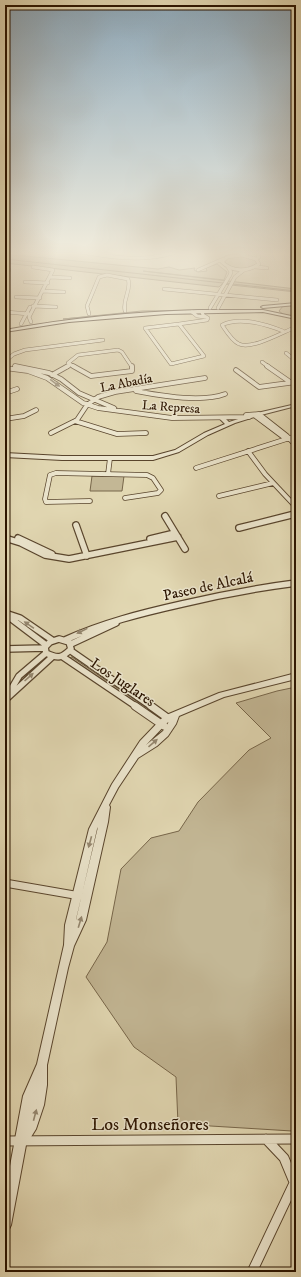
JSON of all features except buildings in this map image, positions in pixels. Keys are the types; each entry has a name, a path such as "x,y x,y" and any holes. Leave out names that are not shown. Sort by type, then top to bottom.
{"main road":[{"path":"5,331 89,314 118,312"},
{"path":"5,326 31,322 126,315 202,312"},
{"path":"266,312 296,318"}],"street":[{"path":"6,312 29,314"},
{"path":"192,312 197,316 205,318 202,321"},
{"path":"179,323 204,356 171,364 144,328 179,323 202,321 208,319 202,312"},
{"path":"29,314 31,322"},
{"path":"21,324 29,314"},
{"path":"283,331 257,322 227,323 222,325 238,343 243,346 296,327"},
{"path":"6,364 16,353 29,349 103,340"},
{"path":"118,350 122,352 134,369 129,372 94,376 72,366 69,361 78,355 118,350"},
{"path":"286,353 296,361"},
{"path":"262,362 290,382"},
{"name":"La Represa","path":"6,364 32,368 54,375 79,393 119,410"},
{"name":"La Represa","path":"6,364 47,378 87,405 172,418 222,418 254,415"},
{"path":"54,375 72,366"},
{"path":"236,370 259,388 296,382"},
{"name":"La Abadía","path":"51,433 75,421 87,405 94,399 112,393 195,380"},
{"path":"5,393 17,389"},
{"path":"134,390 177,397 214,396"},
{"path":"5,455 143,459 167,454 228,424 254,415 296,405"},
{"path":"5,419 24,416 36,410"},
{"path":"254,415 280,430 296,446"},
{"path":"254,415 274,431 288,439"},
{"name":"La Represa","path":"222,418 254,415"},
{"path":"222,418 228,424"},
{"path":"75,421 117,434 146,433"},
{"path":"274,431 280,430"},
{"path":"196,468 296,436"},
{"path":"248,451 273,483 296,508"},
{"path":"108,474 110,458"},
{"path":"5,472 5,479"},
{"path":"90,501 52,504 46,502 45,499 50,475 56,473 149,475 153,478 161,490 158,493 125,498"},
{"path":"219,496 273,483"},
{"path":"239,528 296,514"},
{"path":"164,516 185,549"},
{"path":"76,525 87,555"},
{"path":"5,535 25,540 53,554 71,556 87,555"},
{"path":"5,538 21,543 50,557 69,559 177,535"},
{"name":"Paseo de Alcalá","path":"65,640 92,627 126,618 225,594 296,583"},
{"path":"5,613 20,618 52,640 65,640 71,644 71,651 64,657 52,657 6,699"},
{"path":"5,613 46,649 52,657"},
{"name":"Paseo de Alcalá","path":"71,644 126,618"},
{"path":"6,699 20,676 46,649 52,640"},
{"path":"5,649 46,649"},
{"name":"Los Juglares","path":"71,651 116,683 172,719"},
{"name":"Los Juglares","path":"64,657 168,729"},
{"path":"5,1225 10,1193 22,1141 30,1131 35,1119 42,1087 42,1064 69,945 70,925 77,895 94,830 121,776 143,743 160,723 172,719 222,695 296,676"},
{"path":"109,688 116,683"},
{"path":"136,755 150,746 168,729 172,719"},
{"path":"69,945 79,927 104,822 106,807"},
{"path":"5,883 87,897"},
{"path":"252,1272 295,1180 283,1155 266,1139"},
{"name":"Los Monseñores","path":"5,1141 296,1139"}],"shaded area":[{"path":"136,312 168,312 128,313 63,319"},
{"path":"280,312 296,312 296,317 284,315"},
{"path":"92,476 124,476 122,491 90,491"},
{"path":"71,657 157,715 155,716 70,658"},
{"path":"296,687 296,1134 292,1131 178,1124 176,1077 134,1047 86,977 107,942 121,869 151,838 179,831 198,802 249,750 271,738 236,703"}]}
